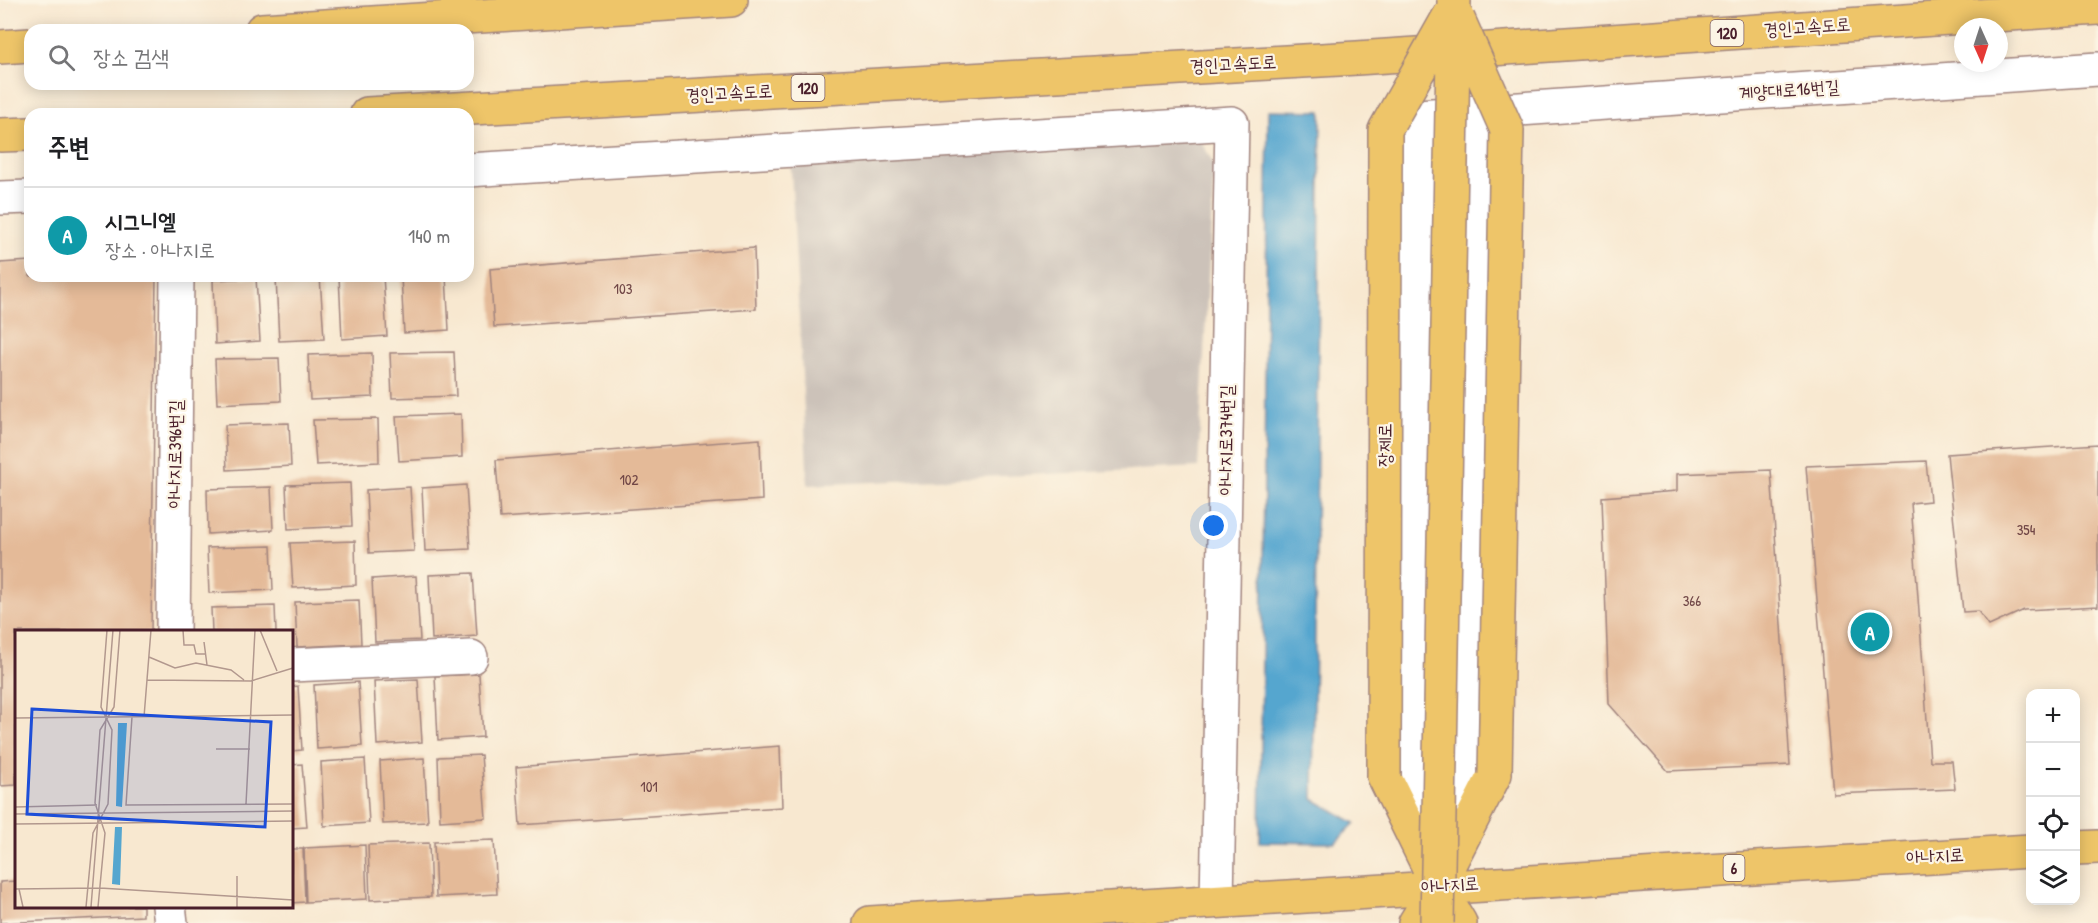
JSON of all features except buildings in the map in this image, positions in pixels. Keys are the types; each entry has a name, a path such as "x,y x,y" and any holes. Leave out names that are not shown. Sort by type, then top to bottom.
{"main road":[{"path":"356,24 731,0"},
{"path":"1415,923 1437,886 1495,774 1507,130 1454,2"},
{"path":"1437,923 1454,2"},
{"name":"장제로","path":"1454,2 1385,130 1384,776 1437,886 1460,923"},
{"name":"경인고속도로","path":"471,108 1357,58 2098,8"},
{"path":"0,47 24,45"},
{"path":"0,135 24,134"},
{"path":"2080,848 2098,847"},
{"name":"아나지로","path":"870,923 1114,915 1217,901 2026,851"}],"street":[{"name":"계양대로16번길","path":"1437,886 1413,778 1418,116 2098,69"},
{"path":"1437,886 1463,781 1480,112"},
{"name":"아나지로374번길","path":"474,170 1232,123 1217,901"},
{"path":"0,198 24,197"},
{"name":"아나지로396번길","path":"173,630 177,282"},
{"path":"292,665 471,657"},
{"path":"169,908 171,923"}],"shaded area":[{"path":"1199,137 1214,165 1198,467 808,485 790,150"}],"water":[{"path":"1268,110 1321,111 1313,799 1355,823 1335,843 1260,842"}],"place":[{"name":"시그니엘","path":"1870,632"}]}
